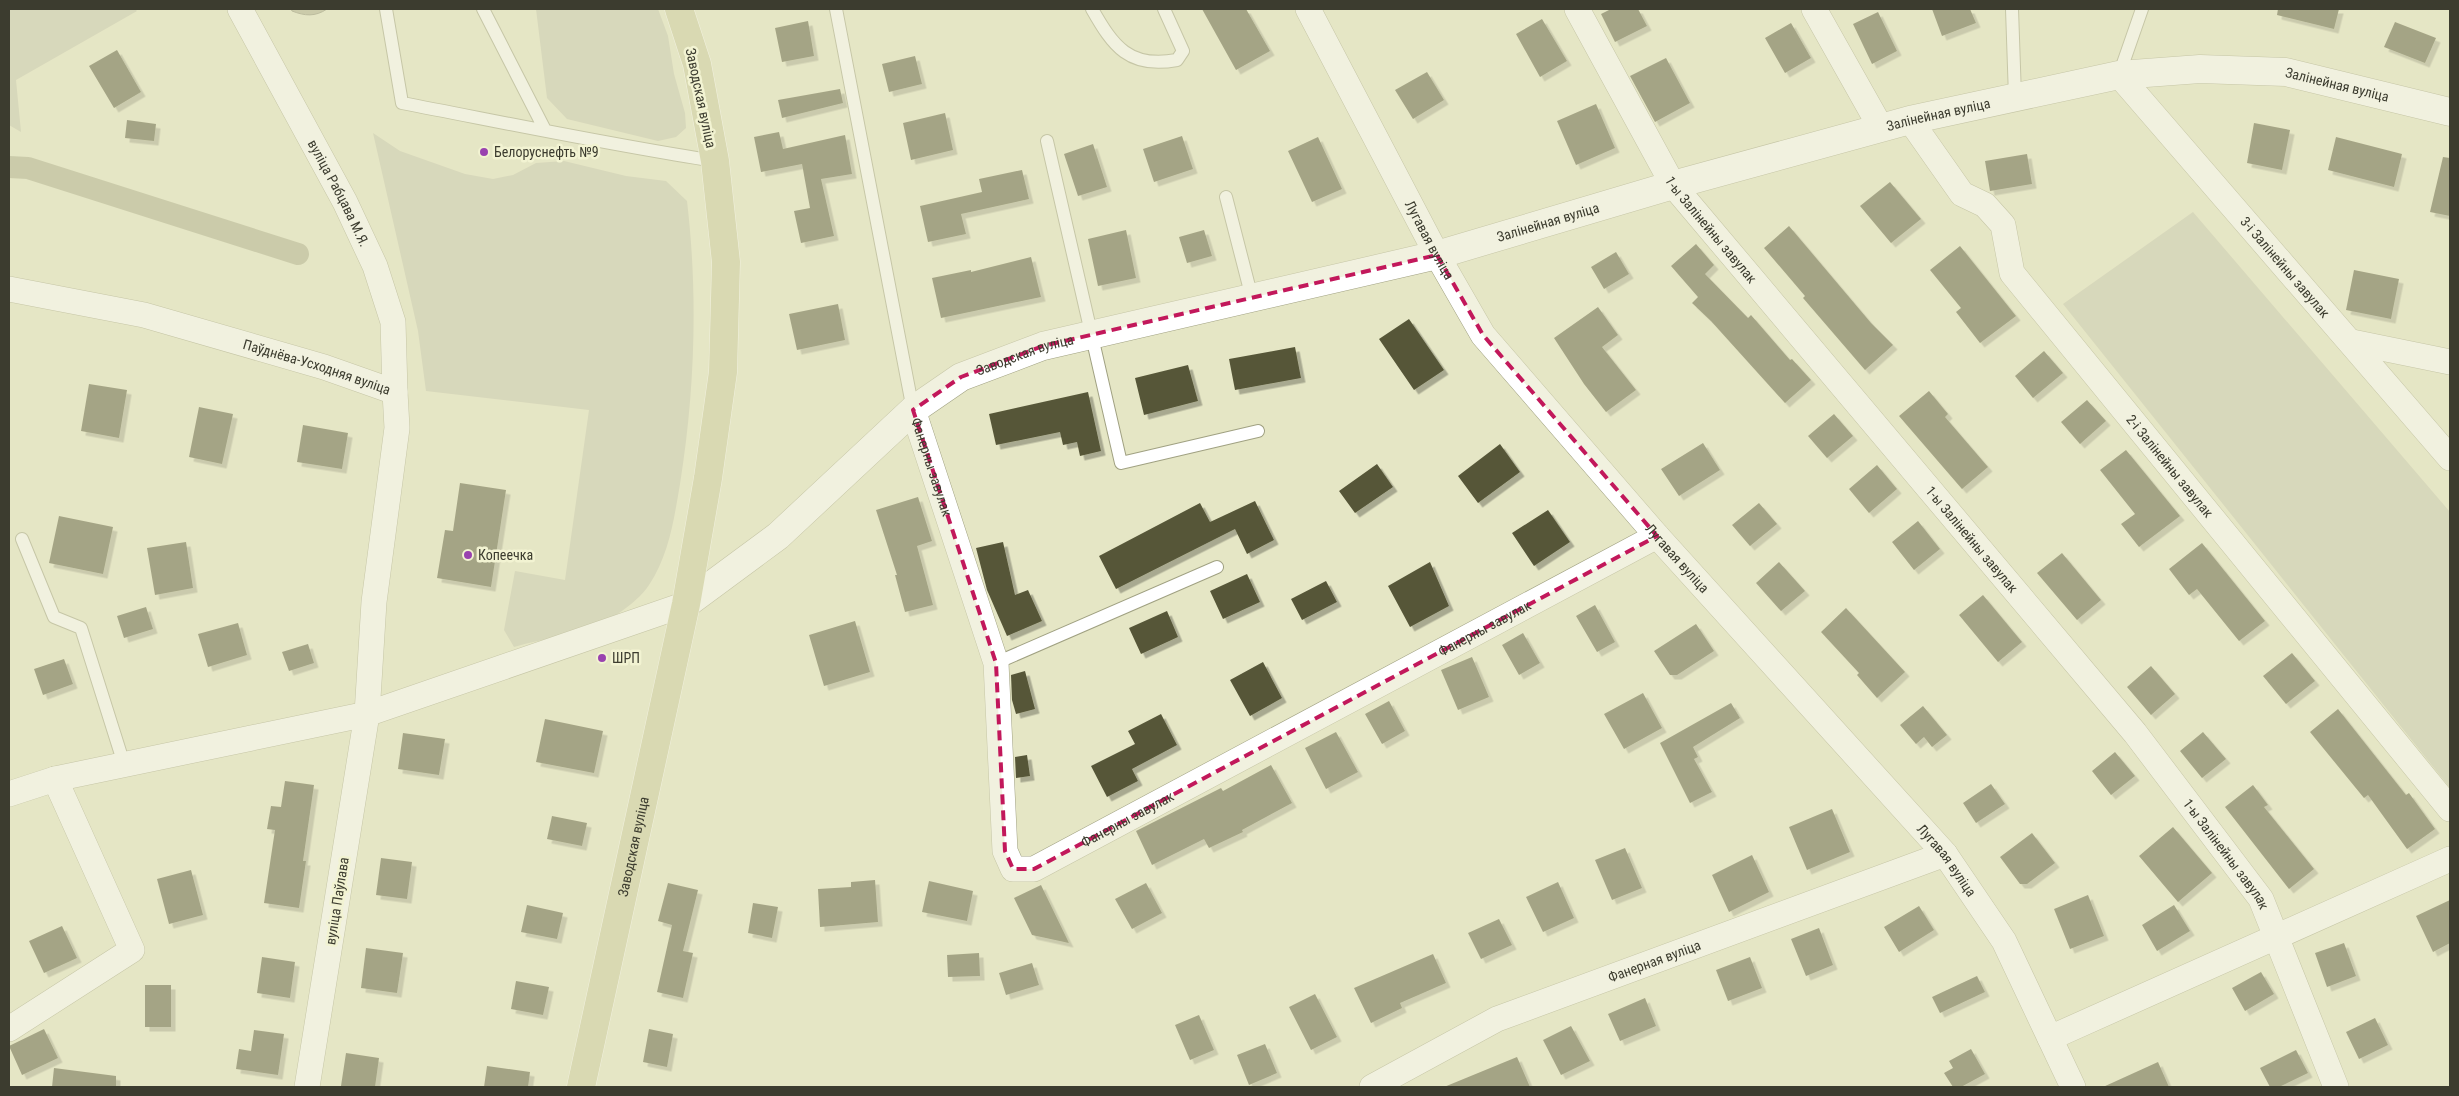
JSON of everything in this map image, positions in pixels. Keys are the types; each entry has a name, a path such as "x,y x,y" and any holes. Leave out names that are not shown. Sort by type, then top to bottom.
{"main road":[{"name":"Заводская вуліца","path":"581,1087 686,604 708,478 723,372 726,262 715,161 697,64 679,9"}],"street":[{"name":"вуліца Рабцава М.Я.","path":"240,9 345,202 374,266 393,322 395,392"},
{"name":"Лугавая вуліца","path":"1308,9 1437,255 1483,335 1657,536 1945,854 2004,941 2073,1087"},
{"name":"1-ы Залінейны завулак","path":"1577,9 1673,185 2135,733 2261,899 2336,1087"},
{"path":"1814,9 1881,128"},
{"name":"Залінейная вуліца","path":"1437,255 1673,185 1910,120 2119,75 2200,69 2286,72 2449,106"},
{"name":"3-і Залінейны завулак","path":"2119,75 2352,342 2450,458"},
{"name":"2-і Залінейны завулак","path":"1910,120 1962,194 1985,205 2004,224 2012,273 2450,809"},
{"name":"Заводская вуліца","path":"686,604 778,536 913,410 961,377 1043,346 1437,255"},
{"name":"Паўднёва-Усходняя вуліца","path":"9,289 144,315 324,367 395,392 397,428 374,602 366,714"},
{"path":"2352,342 2450,362"},
{"name":"Фанерны завулак","path":"913,410 996,663 1005,851 1013,869 1034,869 1657,536"},
{"path":"9,794 55,779 366,714 686,604"},
{"name":"вуліца Паўлава","path":"308,1087 366,714"},
{"path":"9,1029 132,950 55,779"},
{"name":"Фанерная вуліца","path":"1372,1087 1497,1019 1945,854"},
{"path":"2050,1038 2450,859"}],"lane":[{"path":"386,9 402,103 545,130 608,145 715,161"},
{"path":"483,9 545,130"},
{"path":"836,9 913,410"},
{"path":"1092,9 1111,41 1137,60 1164,62 1177,60 1183,51 1164,9"},
{"path":"2012,9 2015,97"},
{"path":"2119,75 2142,9"},
{"path":"1047,141 1090,335 1121,463 1258,431"},
{"path":"1226,197 1252,298"},
{"path":"22,539 54,617 81,628 124,764"},
{"path":"996,663 1217,567"}],"highlighted area":[{"path":"1437,255 1483,335 1657,536 1034,869 1013,869 1005,851 996,663 913,410 961,377 1043,346"}],"shaded area":[{"path":"9,9 135,9 137,11 16,80 21,132 9,125"},
{"path":"291,9 327,9 306,15"},
{"path":"536,9 658,9 668,36 674,74 685,113 686,128 676,137 658,141 567,119 547,98"},
{"path":"373,133 400,151 465,174 493,179 513,175 536,163 564,161 626,176 666,181 687,201 694,307 692,378 680,484 670,536 656,573 643,593 608,620 582,630 514,647 504,630 515,571 565,580 589,410 426,391 418,331"},
{"path":"2193,212 2450,512 2450,788 2063,304"}],"building":[{"path":"1202,9 1246,9 1270,51 1236,70"},
{"path":"1611,9 1638,9 1647,26 1615,42 1601,14"},
{"path":"1932,9 1970,9 1976,23 1942,36"},
{"path":"2278,9 2339,9 2334,29 2277,15"},
{"path":"1878,12 1897,51 1872,64 1853,24"},
{"path":"1542,19 1567,61 1540,77 1516,34"},
{"path":"808,21 814,56 782,62 775,28"},
{"path":"2395,22 2436,38 2425,63 2384,47"},
{"path":"1791,23 1811,58 1785,73 1765,38"},
{"path":"117,50 141,92 114,108 89,66"},
{"path":"915,56 922,84 889,92 882,64"},
{"path":"1666,58 1690,103 1655,122 1630,76"},
{"path":"1427,72 1444,100 1413,119 1395,90"},
{"path":"840,89 843,103 782,118 778,100"},
{"path":"1596,104 1615,148 1576,165 1557,121"},
{"path":"945,113 953,150 911,160 903,123"},
{"path":"127,120 156,124 154,141 125,138"},
{"path":"2254,123 2290,130 2282,170 2247,163"},
{"path":"779,132 783,149 845,135 852,174 821,179 834,236 801,243 794,211 810,208 802,164 761,172 754,137"},
{"path":"1182,136 1193,169 1154,182 1143,149"},
{"path":"1318,137 1342,189 1312,202 1288,151"},
{"path":"2336,137 2402,154 2394,187 2328,170"},
{"path":"1093,144 1107,187 1078,196 1064,154"},
{"path":"2027,154 2032,184 1990,191 1985,161"},
{"path":"2443,157 2450,158 2450,216 2430,212"},
{"path":"1022,170 1029,199 961,214 966,234 928,242 920,206 982,192 979,179"},
{"path":"1890,182 1921,219 1891,243 1860,206"},
{"path":"1789,226 1871,323 1893,345 1865,370 1803,298 1805,296 1764,248"},
{"path":"1126,230 1136,278 1098,286 1088,239"},
{"path":"1204,230 1212,256 1187,263 1179,237"},
{"path":"1696,244 1714,265 1705,274 1748,318 1751,315 1790,360 1792,359 1811,380 1785,403 1711,321 1692,303 1698,297 1671,266"},
{"path":"1960,246 2016,316 1980,343 1956,312 1961,308 1930,270"},
{"path":"1616,252 1629,274 1604,289 1591,267"},
{"path":"1031,257 1041,297 941,318 932,278 971,270 971,272"},
{"path":"2354,270 2399,279 2391,319 2346,310"},
{"path":"838,304 845,340 797,350 789,314"},
{"path":"1598,307 1618,335 1602,347 1636,390 1606,412 1584,384 1554,338"},
{"path":"1409,319 1444,370 1414,390 1379,339"},
{"path":"1295,347 1301,378 1235,390 1229,359"},
{"path":"2044,351 2063,373 2033,398 2015,376"},
{"path":"1188,365 1198,401 1144,415 1135,378"},
{"path":"89,384 127,390 119,438 81,431"},
{"path":"1929,391 1948,414 1945,417 1988,467 1962,489 1899,416"},
{"path":"1088,392 1101,451 1080,456 1077,442 1063,445 1060,432 996,445 989,414"},
{"path":"2087,400 2106,421 2080,444 2061,422"},
{"path":"199,407 233,414 222,464 189,457"},
{"path":"1834,414 1853,436 1827,458 1808,436"},
{"path":"303,425 348,433 342,469 297,462"},
{"path":"1703,443 1720,470 1679,496 1661,469"},
{"path":"1500,444 1520,472 1478,503 1458,476"},
{"path":"2126,450 2180,516 2139,547 2121,524 2135,514 2100,470"},
{"path":"1377,464 1393,487 1355,513 1339,491"},
{"path":"1877,465 1897,489 1869,513 1849,489"},
{"name":"Копеечка","path":"460,483 506,490 491,587 437,578 445,530 453,531"},
{"path":"918,497 932,541 917,546 933,605 905,612 895,575 897,575 876,510"},
{"path":"1255,501 1274,540 1247,554 1235,529 1116,589 1099,556 1200,503 1210,522"},
{"path":"1759,503 1777,524 1750,546 1732,525"},
{"path":"1548,510 1570,542 1534,566 1512,533"},
{"path":"59,516 113,527 103,574 49,563"},
{"path":"1918,521 1940,549 1914,570 1892,542"},
{"path":"186,542 193,588 155,595 147,548"},
{"path":"1003,542 1015,595 1028,590 1042,621 1007,636 987,590 976,548"},
{"path":"2202,543 2265,621 2239,641 2197,589 2189,595 2169,569"},
{"path":"2062,553 2101,600 2077,620 2037,573"},
{"path":"1430,562 1449,606 1410,627 1388,586"},
{"path":"1779,562 1805,591 1781,611 1756,583"},
{"path":"1247,574 1260,602 1223,619 1210,591"},
{"path":"1326,581 1337,602 1302,620 1291,599"},
{"path":"1983,595 2022,642 1998,662 1959,615"},
{"path":"1595,605 1615,642 1597,652 1576,616"},
{"path":"146,607 153,629 124,638 117,616"},
{"path":"1846,608 1905,672 1877,698 1857,675 1859,673 1821,632"},
{"path":"1167,611 1178,637 1141,654 1129,628"},
{"path":"855,621 870,672 824,686 809,635"},
{"path":"238,623 247,655 208,667 198,634"},
{"path":"1696,624 1714,651 1677,675 1670,675 1654,651"},
{"path":"1523,633 1540,663 1519,675 1502,645"},
{"path":"308,644 314,663 289,671 282,652"},
{"path":"2292,653 2315,681 2286,704 2263,676"},
{"path":"1472,657 1489,697 1458,710 1441,670"},
{"path":"64,659 73,684 43,695 34,669"},
{"path":"1263,662 1282,698 1250,716 1230,680"},
{"path":"2151,666 2175,694 2151,715 2127,687"},
{"path":"1025,671 1035,709 1016,714 1012,700 1011,675"},
{"path":"1643,693 1662,728 1624,749 1604,714"},
{"path":"1389,701 1405,731 1382,744 1365,714"},
{"path":"1731,703 1740,718 1693,747 1698,757 1694,759 1712,792 1690,803 1660,743"},
{"path":"1923,706 1947,735 1932,747 1924,737 1916,744 1900,725"},
{"path":"2338,709 2406,795 2409,793 2435,829 2407,849 2368,795 2364,798 2310,732"},
{"path":"1161,714 1177,745 1132,769 1138,781 1107,797 1091,766 1135,744 1128,731"},
{"path":"545,719 603,731 594,773 536,762"},
{"path":"1336,732 1358,772 1326,789 1305,748"},
{"path":"2203,732 2226,759 2202,778 2180,751"},
{"path":"403,733 445,739 439,775 398,769"},
{"path":"2115,752 2135,776 2111,795 2092,771"},
{"path":"1027,755 1030,776 1016,778 1015,757"},
{"path":"1271,765 1292,803 1242,830 1243,832 1209,848 1204,839 1152,865 1136,831 1221,788 1223,791"},
{"path":"285,781 314,785 303,861 306,861 299,908 264,903 275,830 267,829 271,806 281,807"},
{"path":"1991,784 2005,804 1976,823 1963,803"},
{"path":"2253,785 2268,805 2264,807 2314,869 2289,889 2225,807"},
{"path":"1832,809 1850,852 1807,870 1789,827"},
{"path":"552,816 587,823 582,846 547,839"},
{"path":"2173,827 2212,873 2178,902 2139,856"},
{"path":"2032,833 2055,863 2027,884 2020,884 2000,857"},
{"path":"1625,848 1642,888 1612,900 1595,860"},
{"path":"1752,855 1769,892 1729,912 1712,875"},
{"path":"381,858 412,862 407,899 376,895"},
{"path":"191,870 203,915 169,924 157,879"},
{"path":"875,880 878,922 820,927 818,889 851,887 851,882"},
{"path":"929,881 973,891 967,921 922,912"},
{"path":"1558,882 1574,918 1543,932 1526,897"},
{"path":"668,883 698,890 683,951 693,953 683,998 657,992 672,925 658,921"},
{"path":"1146,883 1162,913 1132,929 1115,899"},
{"path":"1041,885 1069,943 1032,935 1014,898"},
{"path":"2088,895 2104,936 2070,949 2054,909"},
{"path":"2450,900 2450,943 2433,952 2416,916"},
{"path":"753,903 778,907 772,938 748,933"},
{"path":"527,905 563,913 557,939 521,932"},
{"path":"2174,905 2190,931 2157,951 2142,925"},
{"path":"1919,906 1934,930 1899,952 1884,927"},
{"path":"1499,919 1512,945 1481,959 1468,933"},
{"path":"62,926 77,958 44,973 29,941"},
{"path":"1819,928 1833,965 1806,976 1791,939"},
{"path":"2344,943 2356,976 2327,987 2315,953"},
{"path":"366,948 403,953 397,993 361,988"},
{"path":"979,953 980,976 948,977 947,955"},
{"path":"1433,954 1446,983 1400,1003 1402,1008 1371,1023 1354,988"},
{"path":"262,957 295,962 290,998 257,993"},
{"path":"1750,957 1762,988 1728,1001 1716,970"},
{"path":"1032,963 1039,985 1006,995 999,973"},
{"path":"2261,972 2274,994 2245,1011 2232,988"},
{"path":"1977,976 1985,992 1940,1013 1932,997"},
{"path":"516,981 549,987 543,1015 511,1009"},
{"path":"145,985 171,985 171,1027 145,1027"},
{"path":"1315,994 1337,1037 1311,1050 1289,1007"},
{"path":"1645,998 1656,1026 1620,1041 1608,1014"},
{"path":"1199,1015 1214,1050 1190,1060 1175,1025"},
{"path":"2375,1018 2388,1045 2359,1059 2346,1032"},
{"path":"1571,1026 1590,1061 1561,1075 1543,1040"},
{"path":"44,1029 58,1058 22,1075 9,1046"},
{"path":"649,1029 673,1034 667,1067 643,1062"},
{"path":"254,1030 284,1034 278,1075 236,1069 239,1049 251,1051"},
{"path":"1265,1044 1277,1073 1249,1085 1237,1055"},
{"path":"1971,1049 1985,1074 1961,1087 1953,1087 1944,1073 1953,1068 1949,1061"},
{"path":"2296,1050 2308,1073 2279,1087 2270,1087 2260,1068"},
{"path":"346,1053 379,1058 375,1087 341,1086"},
{"path":"1517,1057 1530,1087 1444,1087"},
{"path":"2158,1062 2169,1087 2103,1087"},
{"path":"487,1066 530,1072 528,1087 484,1087"},
{"path":"54,1068 116,1076 116,1087 52,1087"}],"waterway":[{"path":"9,167 28,168 298,254"}],"place":[{"name":"Белоруснефть №9","path":"484,152"},
{"name":"Копеечка","path":"468,555"},
{"name":"ШРП","path":"602,658"}]}
